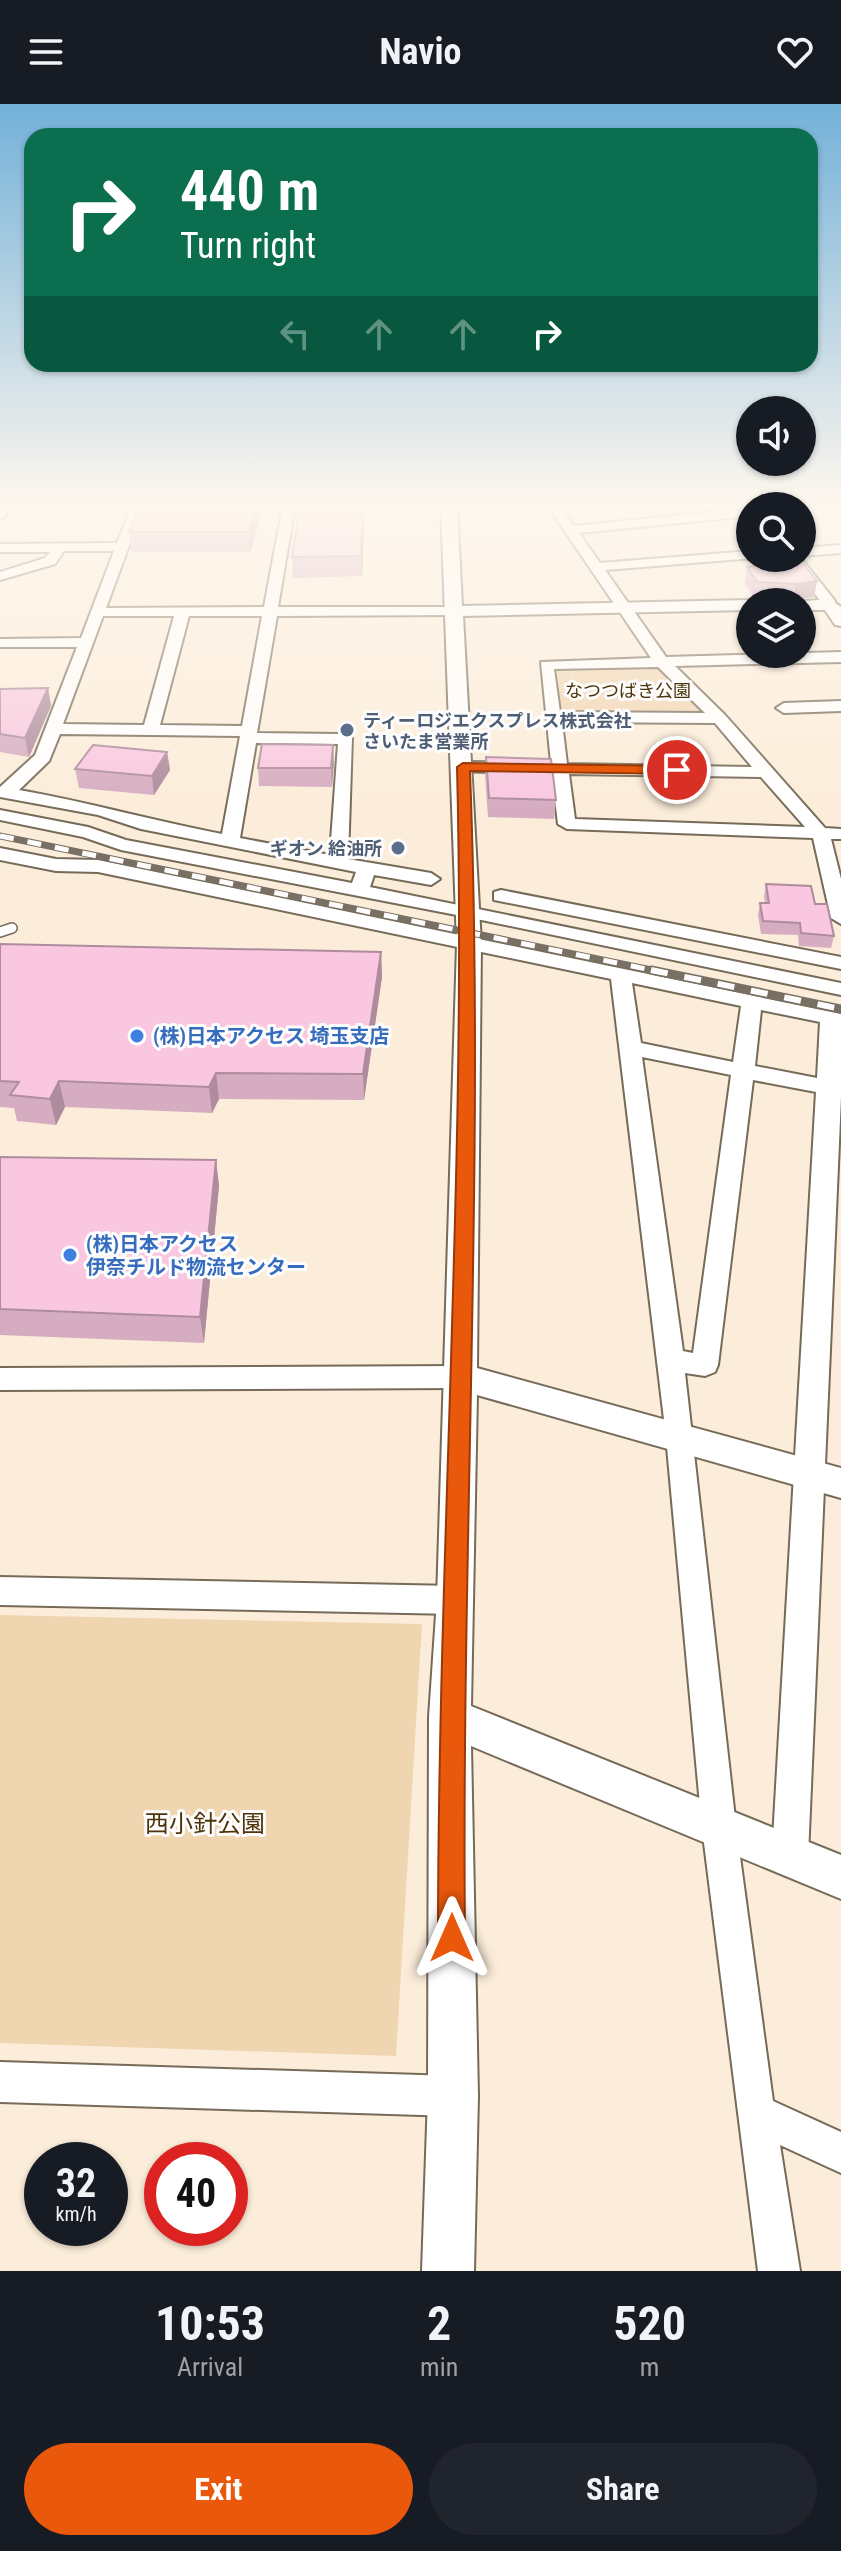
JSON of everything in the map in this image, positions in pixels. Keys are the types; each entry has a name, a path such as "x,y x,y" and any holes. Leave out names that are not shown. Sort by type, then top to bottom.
{"street":[{"path":"3,793 43,757 100,606"},
{"path":"230,842 271,606"},
{"path":"448,2271 453,2096 450,1717 456,1600 469,944 457,606"},
{"path":"98,612 457,611 678,606"},
{"path":"623,607 661,661 719,718 821,835 841,918"},
{"path":"151,728 183,611"},
{"path":"0,643 86,642"},
{"path":"841,657 546,665 567,824 841,834"},
{"path":"784,708 841,706"},
{"path":"553,717 719,718"},
{"path":"55,729 151,728 340,739 346,742 339,861"},
{"path":"463,767 765,772"},
{"path":"3,793 102,810 141,824 230,842 431,879"},
{"path":"0,815 88,832 121,845 360,889 841,989"},
{"path":"0,854 56,865 98,866 836,1019 825,1479 790,1856"},
{"path":"360,889 367,868"},
{"path":"501,896 841,963"},
{"path":"621,975 680,1436 719,1827 755,2113 779,2271"},
{"path":"671,1360 705,1365 752,1002"},
{"path":"630,1048 833,1089"},
{"path":"0,1379 460,1377 825,1479"},
{"path":"0,1591 456,1600"},
{"path":"450,1717 841,1877"},
{"path":"0,2082 453,2096"},
{"path":"755,2113 841,2153"}],"lane":[{"path":"0,932 12,928"}],"green space":[{"name":"なつつばき公園","path":"659,666 704,713 701,716 565,715 558,711 552,669"},
{"name":"西小針公園","path":"0,1615 422,1624 396,2056 0,2043"}],"building":[{"path":"48,688 25,738 0,734 0,689"},
{"path":"262,744 333,745 331,768 258,768"},
{"path":"93,745 167,752 152,776 75,769"},
{"path":"486,757 551,759 556,800 489,798"},
{"path":"766,884 811,886 815,904 827,904 834,936 801,933 800,923 763,921 760,903 769,903"},
{"path":"0,944 381,952 363,1074 216,1073 209,1087 59,1081 50,1099 10,1095 19,1082 0,1081"},
{"path":"0,1157 216,1160 200,1317 0,1309"}],"railway":[{"path":"0,836 661,972"},
{"path":"651,970 841,1009"}],"place":[{"name":"ティーロジエクスプレス株式会社 さいたま営業所","path":"347,730"},
{"name":"ギオン 給油所","path":"398,848"},
{"name":"(株)日本アクセス 埼玉支店","path":"137,1036"},
{"name":"(株)日本アクセス 伊奈チルド物流センター","path":"70,1255"}],"route":[{"path":"452,1938 450,1717 456,1600 469,944 463,767 677,770"}]}
